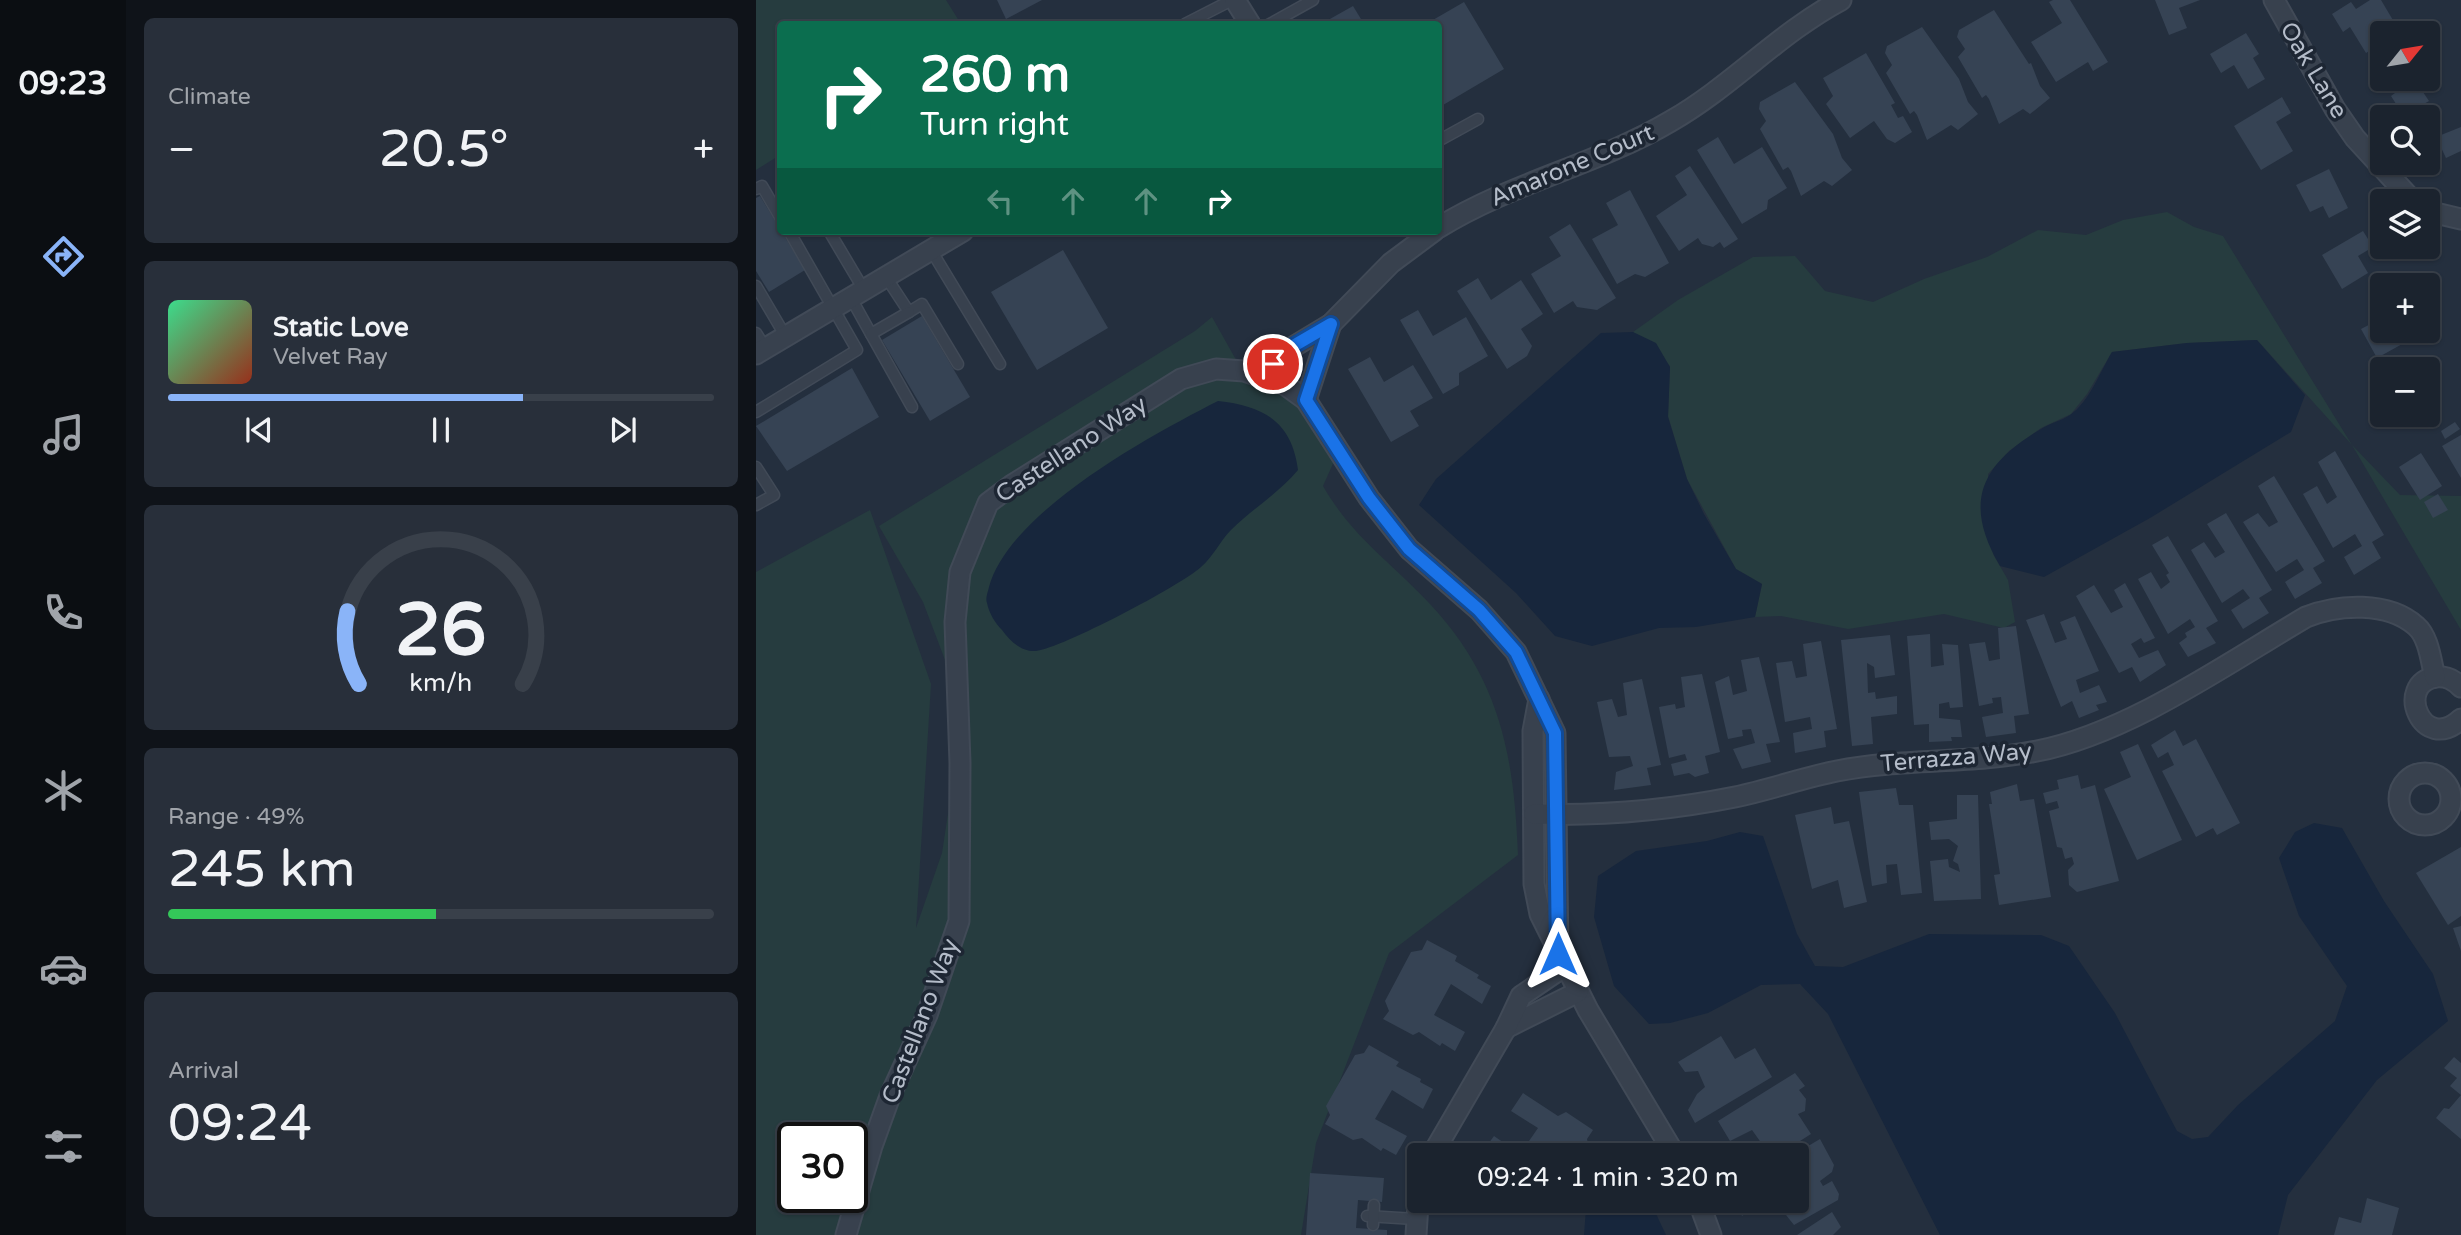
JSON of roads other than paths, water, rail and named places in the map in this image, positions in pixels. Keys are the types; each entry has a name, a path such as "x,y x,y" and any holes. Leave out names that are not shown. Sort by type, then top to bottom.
{"street":[{"path":"1233,0 1248,21"},
{"name":"Amarone Court","path":"1442,227 1498,195 1626,146 1671,121 1724,88 1776,44 1841,0"},
{"name":"Oak Lane","path":"2274,0 2334,109 2355,138 2402,189"},
{"path":"2440,214 2461,219"},
{"path":"759,345 786,337 956,235"},
{"name":"Amarone Court","path":"1331,324 1391,263 1429,235"},
{"path":"1262,375 1283,352 1331,324"},
{"path":"1306,400 1331,324"},
{"name":"Castellano Way","path":"846,1235 872,1146 927,1015 959,921 960,763 955,622 960,572 988,503 1023,478 1181,379 1216,369 1262,375 1284,384 1306,400 1369,498 1409,549 1479,610 1516,652 1555,733 1562,960"},
{"name":"Terrazza Way","path":"1534,814 1557,815 1655,808 1735,797 1797,779 1872,764 1981,760 2040,750 2113,725 2158,704 2306,617 2329,608 2389,612 2417,626 2426,642 2435,677"},
{"path":"2461,687 2447,677 2435,677 2418,689 2414,706 2422,722 2438,729 2447,728 2461,719"},
{"name":"Castellano Way","path":"1539,699 1533,731 1534,884 1540,914 1578,992 1668,1143"},
{"path":"1439,1143 1506,1028 1521,996 1562,960"},
{"path":"1506,1028 1578,992"},
{"path":"1703,1213 1711,1235"}],"lane":[{"path":"1191,21 1233,0"},
{"path":"1275,21 1313,0"},
{"path":"1442,139 1478,119"},
{"path":"756,189 762,186 777,212"},
{"path":"791,235 818,279 850,299 912,407"},
{"path":"831,235 850,299 857,350"},
{"path":"931,250 1000,364"},
{"path":"886,277 909,312"},
{"path":"756,286 786,337"},
{"path":"756,412 857,350 922,304 958,364"},
{"path":"756,467 774,495 756,505"},
{"path":"1374,1205 1371,1219 1415,1227"}],"water":[{"path":"1633,332 1656,343 1670,367 1668,417 1687,479 1704,514 1736,569 1762,584 1755,617 1696,627 1659,628 1592,646 1555,636 1516,593 1419,505 1436,479 1601,333"},
{"path":"2257,340 2305,395 2291,432 2150,518 2044,577 2000,566 1982,523 1984,487 1991,472 2020,443 2077,409 2112,352 2187,343"},
{"path":"1218,401 1249,407 1273,419 1289,440 1298,470 1231,530 1201,567 1170,588 1094,628 1050,647 1031,651 1012,642 993,618 986,597 1002,559 1024,531 1053,504 1121,455"},
{"path":"2314,823 2342,828 2384,901 2433,974 2448,1021 2377,1080 2288,1195 2278,1235 1940,1235 1828,1014 1800,984 1761,985 1708,1013 1670,1023 1649,1024 1614,986 1594,917 1598,876 1636,851 1707,841 1740,832 1763,836 1797,934 1815,966 1843,967 1929,934 2041,935 2069,946 2115,1013 2177,1131 2192,1139 2208,1137 2238,1105 2335,1021 2347,986 2299,916 2279,858 2295,832"},
{"path":"1586,1213 1656,1213 1666,1235 1584,1235"}]}
